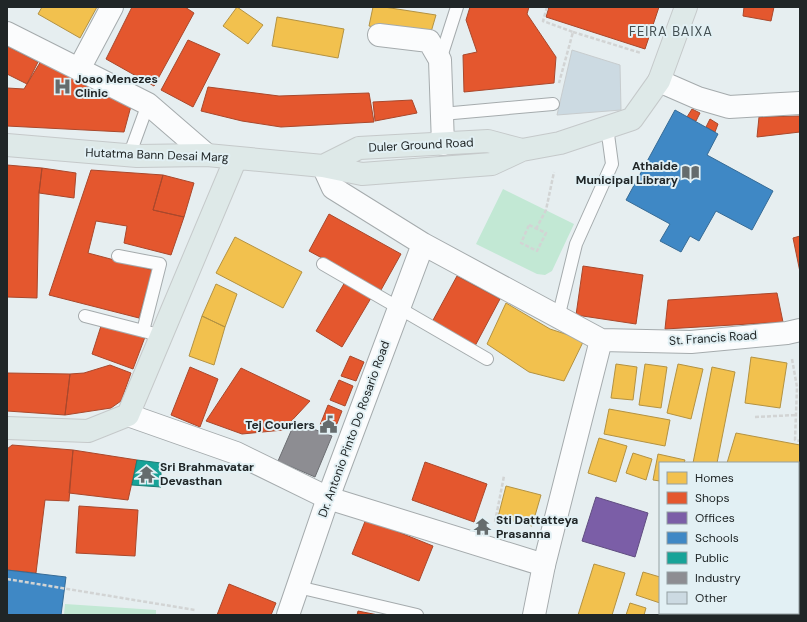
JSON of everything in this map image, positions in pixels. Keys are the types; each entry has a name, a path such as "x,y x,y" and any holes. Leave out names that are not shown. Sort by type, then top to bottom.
{"main road":[{"name":"Duler Ground Road","path":"236,158 323,166 362,174 442,169 492,164 522,150 560,143 607,126 632,119 659,81 686,7"},
{"name":"Duler Ground Road","path":"323,166 358,148 488,141 522,150"},
{"name":"Hutatma Bann Desai Marg","path":"7,145 129,156 207,155 236,158"},
{"path":"7,428 88,431 128,415 152,333 236,158"}],"street":[{"path":"79,69 112,7"},
{"path":"7,33 148,104 207,155"},
{"path":"379,35 429,41 440,60 443,144"},
{"path":"659,81 698,98 729,107 800,103"},
{"path":"323,166 333,188 423,244 601,340 544,565 534,615"},
{"name":"Dr. Antonio Pinto Do Rosario Road","path":"288,615 328,498 423,244"},
{"name":"St. Francis Road","path":"601,340 691,342 787,333 800,330"},
{"path":"128,415 236,453 328,498 544,565"}],"lane":[{"path":"440,60 457,7"},
{"path":"129,156 148,104"},
{"path":"442,114 553,104"},
{"path":"558,318 576,244 612,164 607,126"},
{"path":"85,316 152,333 160,264 118,256"},
{"path":"323,264 400,307 487,359"},
{"path":"298,587 417,615"}],"path":[{"path":"547,7 543,21 640,53"},
{"path":"553,104 573,32"},
{"path":"536,229 546,210 560,143"},
{"path":"529,225 536,229 546,234 537,251 521,243 529,225"},
{"path":"798,387 795,440 800,441"},
{"path":"755,417 796,415"},
{"path":"491,548 498,531 495,520 504,476"},
{"path":"7,579 195,610"}],"green space":[{"path":"503,189 574,224 552,271 545,275 537,274 476,244"},
{"path":"65,604 156,610 156,615 64,615"}],"building: Homes":[{"path":"42,7 97,7 80,38 38,14"},
{"path":"237,7 263,25 248,44 223,26"},
{"path":"373,7 384,7 436,15 429,39 369,26"},
{"path":"277,17 344,29 338,58 272,46"},
{"path":"235,237 302,272 283,308 216,273"},
{"path":"216,284 237,294 225,327 202,316"},
{"path":"506,303 550,329 584,340 564,381 529,372 487,344"},
{"path":"202,316 225,327 214,365 189,356"},
{"path":"751,357 787,363 780,408 745,403"},
{"path":"616,364 637,367 633,400 611,398"},
{"path":"645,364 667,367 661,408 639,405"},
{"path":"678,364 703,369 691,419 667,413"},
{"path":"712,367 735,372 717,462 693,462"},
{"path":"609,409 670,420 665,446 604,434"},
{"path":"736,433 800,445 800,487 799,462 727,462"},
{"path":"599,438 627,446 616,482 588,473"},
{"path":"633,453 652,459 646,480 626,473"},
{"path":"658,454 685,460 684,462 659,462 659,481 653,480"},
{"path":"506,486 541,495 532,526 498,517"},
{"path":"799,498 800,498 799,550"},
{"path":"594,564 625,573 612,615 578,615"},
{"path":"643,572 659,577 659,603 636,595"},
{"path":"630,603 646,608 644,615 626,615"}],"building: Shops":[{"path":"132,7 185,7 194,13 154,86 106,59"},
{"path":"470,7 529,7 527,14 556,57 554,83 464,92 463,55 477,52 466,20"},
{"path":"549,7 659,7 645,49 546,17"},
{"path":"744,7 774,7 771,21 743,16"},
{"path":"188,40 220,54 193,107 161,90"},
{"path":"7,46 38,62 27,84 7,74"},
{"path":"41,61 131,106 124,132 7,126 7,88 24,89"},
{"path":"208,87 279,96 369,93 374,122 281,127 242,121 201,111"},
{"path":"412,100 417,113 375,121 373,102"},
{"path":"692,109 700,113 696,121 687,117"},
{"path":"800,116 800,132 757,137 759,117"},
{"path":"710,119 718,124 715,132 706,127"},
{"path":"7,165 42,168 39,193 37,298 7,297"},
{"path":"42,168 76,173 74,198 39,193"},
{"path":"91,170 163,175 153,210 184,217 171,255 124,243 127,226 96,221 88,253 152,270 139,318 49,295"},
{"path":"163,175 194,183 184,217 153,210"},
{"path":"329,214 401,254 381,290 309,251"},
{"path":"800,236 800,272 793,238"},
{"path":"583,266 643,275 636,324 576,315"},
{"path":"457,276 500,299 475,346 432,322"},
{"path":"348,277 374,293 342,347 316,331"},
{"path":"777,293 783,322 665,329 668,300"},
{"path":"101,326 145,337 133,369 92,354"},
{"path":"350,356 364,362 356,381 341,376"},
{"path":"110,365 131,373 121,401 111,408 65,415 70,374 84,373"},
{"path":"190,367 218,379 200,427 171,415"},
{"path":"241,368 310,401 283,430 242,434 206,421"},
{"path":"7,373 70,374 65,415 7,411"},
{"path":"339,380 353,386 345,406 330,400"},
{"path":"328,405 342,411 334,431 320,425"},
{"path":"12,445 73,450 69,501 45,500 36,573 7,570 7,449"},
{"path":"73,450 137,460 128,500 69,493"},
{"path":"425,462 487,484 474,522 412,500"},
{"path":"79,506 138,510 135,556 76,553"},
{"path":"366,519 433,546 419,581 352,554"},
{"path":"229,584 276,603 271,615 217,615"},
{"path":"358,611 378,615 357,615"}],"building: Offices":[{"path":"596,497 648,513 635,557 582,541"}],"building: Schools":[{"name":"Athaide Municipal Library","path":"675,110 718,134 707,155 773,191 752,230 716,211 699,241 690,236 681,252 660,241 670,224 626,200"},
{"path":"7,570 66,577 61,615 7,615"}],"building: Public":[{"name":"Sri Brahmavatar Devasthan","path":"137,460 161,463 161,487 132,485"}],"building: Industry":[{"path":"295,422 332,436 315,477 278,461"}],"building: Other":[{"path":"572,50 620,65 621,110 557,115"}],"place":[{"name":"Joao Menezes Clinic","path":"62,86"},
{"name":"Athaide Municipal Library","path":"691,173"},
{"name":"Tej Couriers","path":"328,425"},
{"name":"Sri Brahmavatar Devasthan","path":"147,474"},
{"name":"Sti Dattatteya Prasanna","path":"483,527"}],"district":[{"name":"FEIRA BAIXA","path":"671,31"}]}
